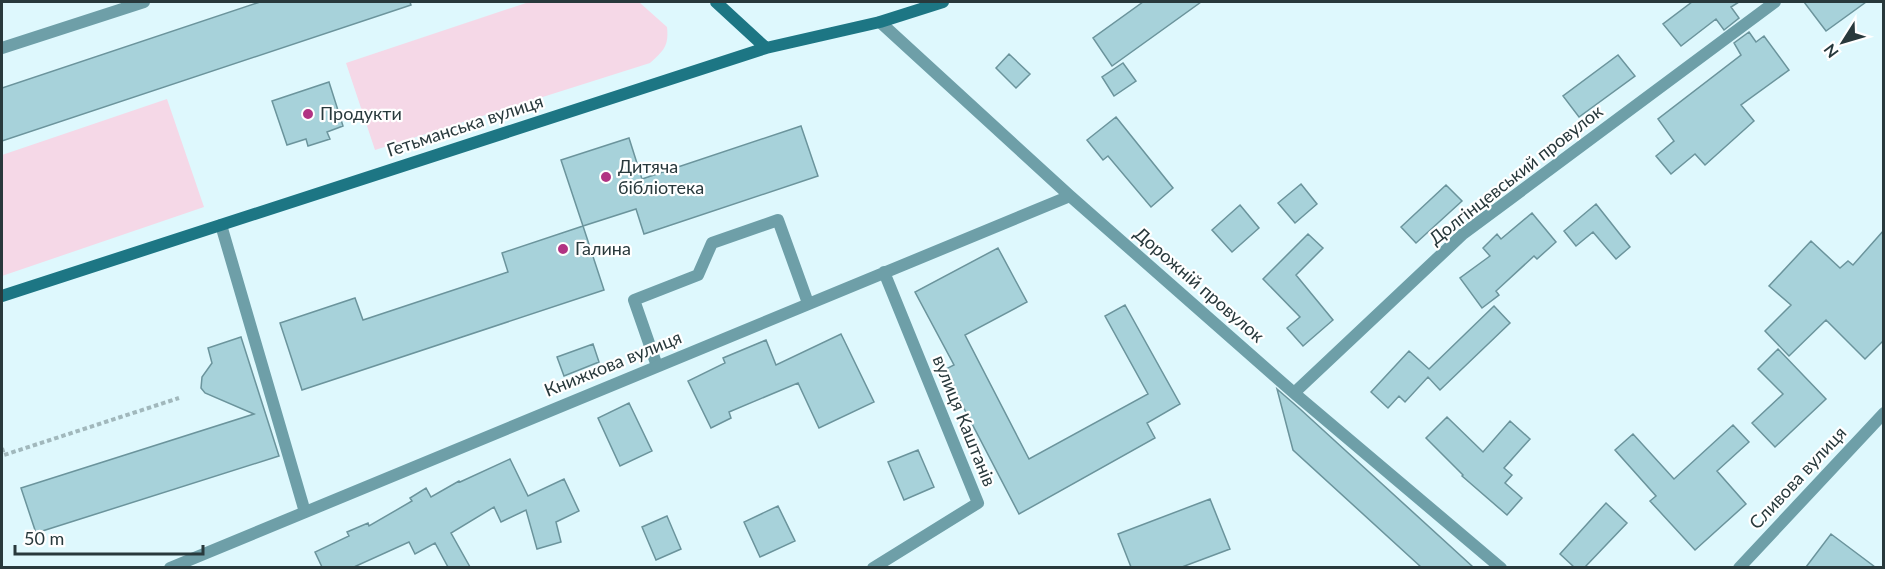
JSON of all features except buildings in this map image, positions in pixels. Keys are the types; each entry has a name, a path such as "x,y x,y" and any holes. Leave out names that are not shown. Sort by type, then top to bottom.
{"street":[{"path":"2,48 144,2"},
{"path":"716,2 766,48"},
{"name":"Гетьманська вулиця","path":"2,296 766,48 880,22 943,2"},
{"name":"Долгінцевський провулок","path":"1294,393 1463,234 1775,2"},
{"name":"Дорожній провулок","path":"880,22 1070,196 1294,393 1501,567"},
{"name":"Книжкова вулиця","path":"170,567 1070,196"},
{"path":"657,366 634,300 698,276 712,243 778,220 808,303"},
{"path":"221,225 304,512"},
{"name":"вулиця Каштанів","path":"873,567 978,503 884,272"},
{"name":"Сливова вулиця","path":"1739,567 1884,413"}],"path":[{"path":"4,455 179,398"},
{"path":"2,448 4,455 2,460"}],"shaded area":[{"path":"529,2 639,2 667,27 666,43 662,51 650,63 375,150 346,63"},
{"path":"167,99 204,207 2,276 2,155"}],"place":[{"name":"Продукти","path":"308,114"},
{"name":"Дитяча бібліотека","path":"606,177"},
{"name":"Галина","path":"563,249"}]}
